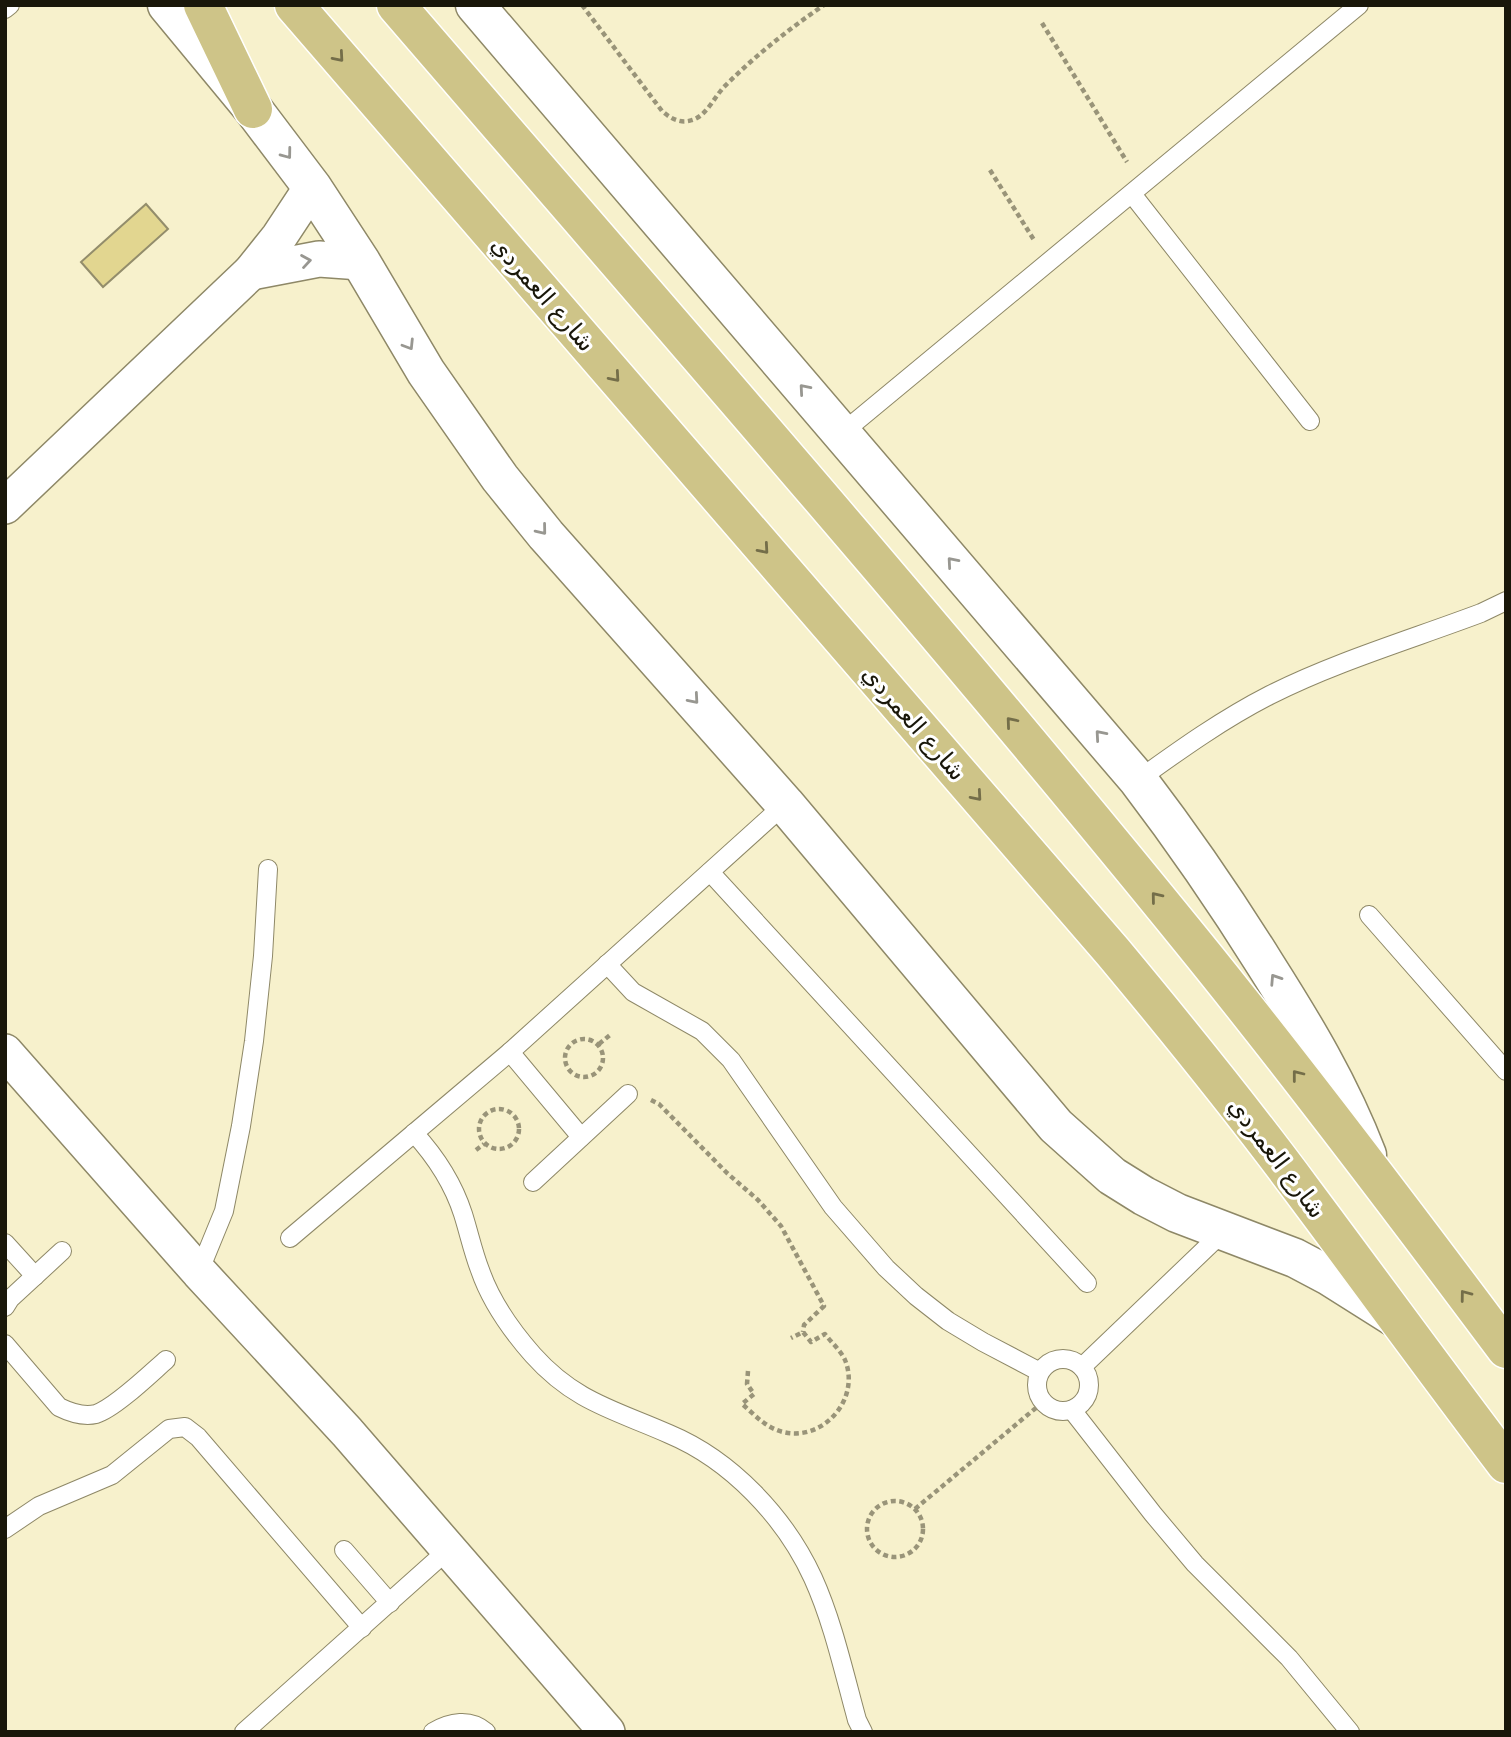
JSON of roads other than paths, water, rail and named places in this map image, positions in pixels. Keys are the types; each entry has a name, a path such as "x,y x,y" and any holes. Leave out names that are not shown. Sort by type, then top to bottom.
{"main road":[{"path":"203,5 253,109"},
{"name":"شارع العمردي","path":"294,5 1113,952 1285,1167 1506,1464"},
{"path":"396,5 1074,797 1194,944 1372,1171 1506,1349"}],"street":[{"path":"167,5 253,109 312,187 361,262 426,372 500,478 546,535 785,804 1056,1126 1073,1144 1112,1176 1144,1196 1177,1213 1295,1258 1394,1317"},
{"path":"475,5 1138,780 1204,869 1315,1042 1337,1084 1372,1171"},
{"path":"5,506 251,272 279,237 312,187"},
{"path":"251,272 319,259 361,262"},
{"path":"7,1057 199,1272 348,1432 607,1732"}],"lane":[{"path":"5,9 10,5"},
{"path":"842,433 1359,5"},
{"path":"1137,189 1311,421"},
{"path":"1138,780 1206,732 1272,694 1306,678 1481,613 1506,601"},
{"path":"290,1238 510,1052 785,804"},
{"path":"199,1272 224,1211 241,1126 263,956 268,869"},
{"path":"710,872 1087,1283"},
{"path":"1368,915 1506,1071"},
{"path":"607,964 633,992 702,1031 732,1060 833,1207 886,1268 948,1321 1040,1372"},
{"path":"510,1052 581,1137"},
{"path":"533,1182 628,1094"},
{"path":"414,1133 431,1152 456,1194 480,1272 496,1303 513,1332 535,1357 555,1378 577,1394 602,1408 672,1434 716,1461 755,1494 787,1533 813,1578 863,1732"},
{"path":"1082,1367 1224,1231"},
{"path":"5,1243 35,1276"},
{"path":"5,1307 62,1251"},
{"path":"5,1344 59,1408 83,1415 108,1409 166,1360"},
{"path":"1059,1359 1068,1359 1082,1367 1089,1382 1086,1399 1073,1410 1056,1411 1043,1402 1036,1388 1040,1372 1045,1366 1059,1359"},
{"path":"1073,1410 1153,1514 1205,1573 1289,1658 1350,1732"},
{"path":"5,1529 39,1506 112,1475 169,1429 185,1427 198,1437 362,1628"},
{"path":"244,1732 449,1549"},
{"path":"344,1550 390,1603"},
{"path":"433,1732 449,1723 467,1723 486,1732"}]}
